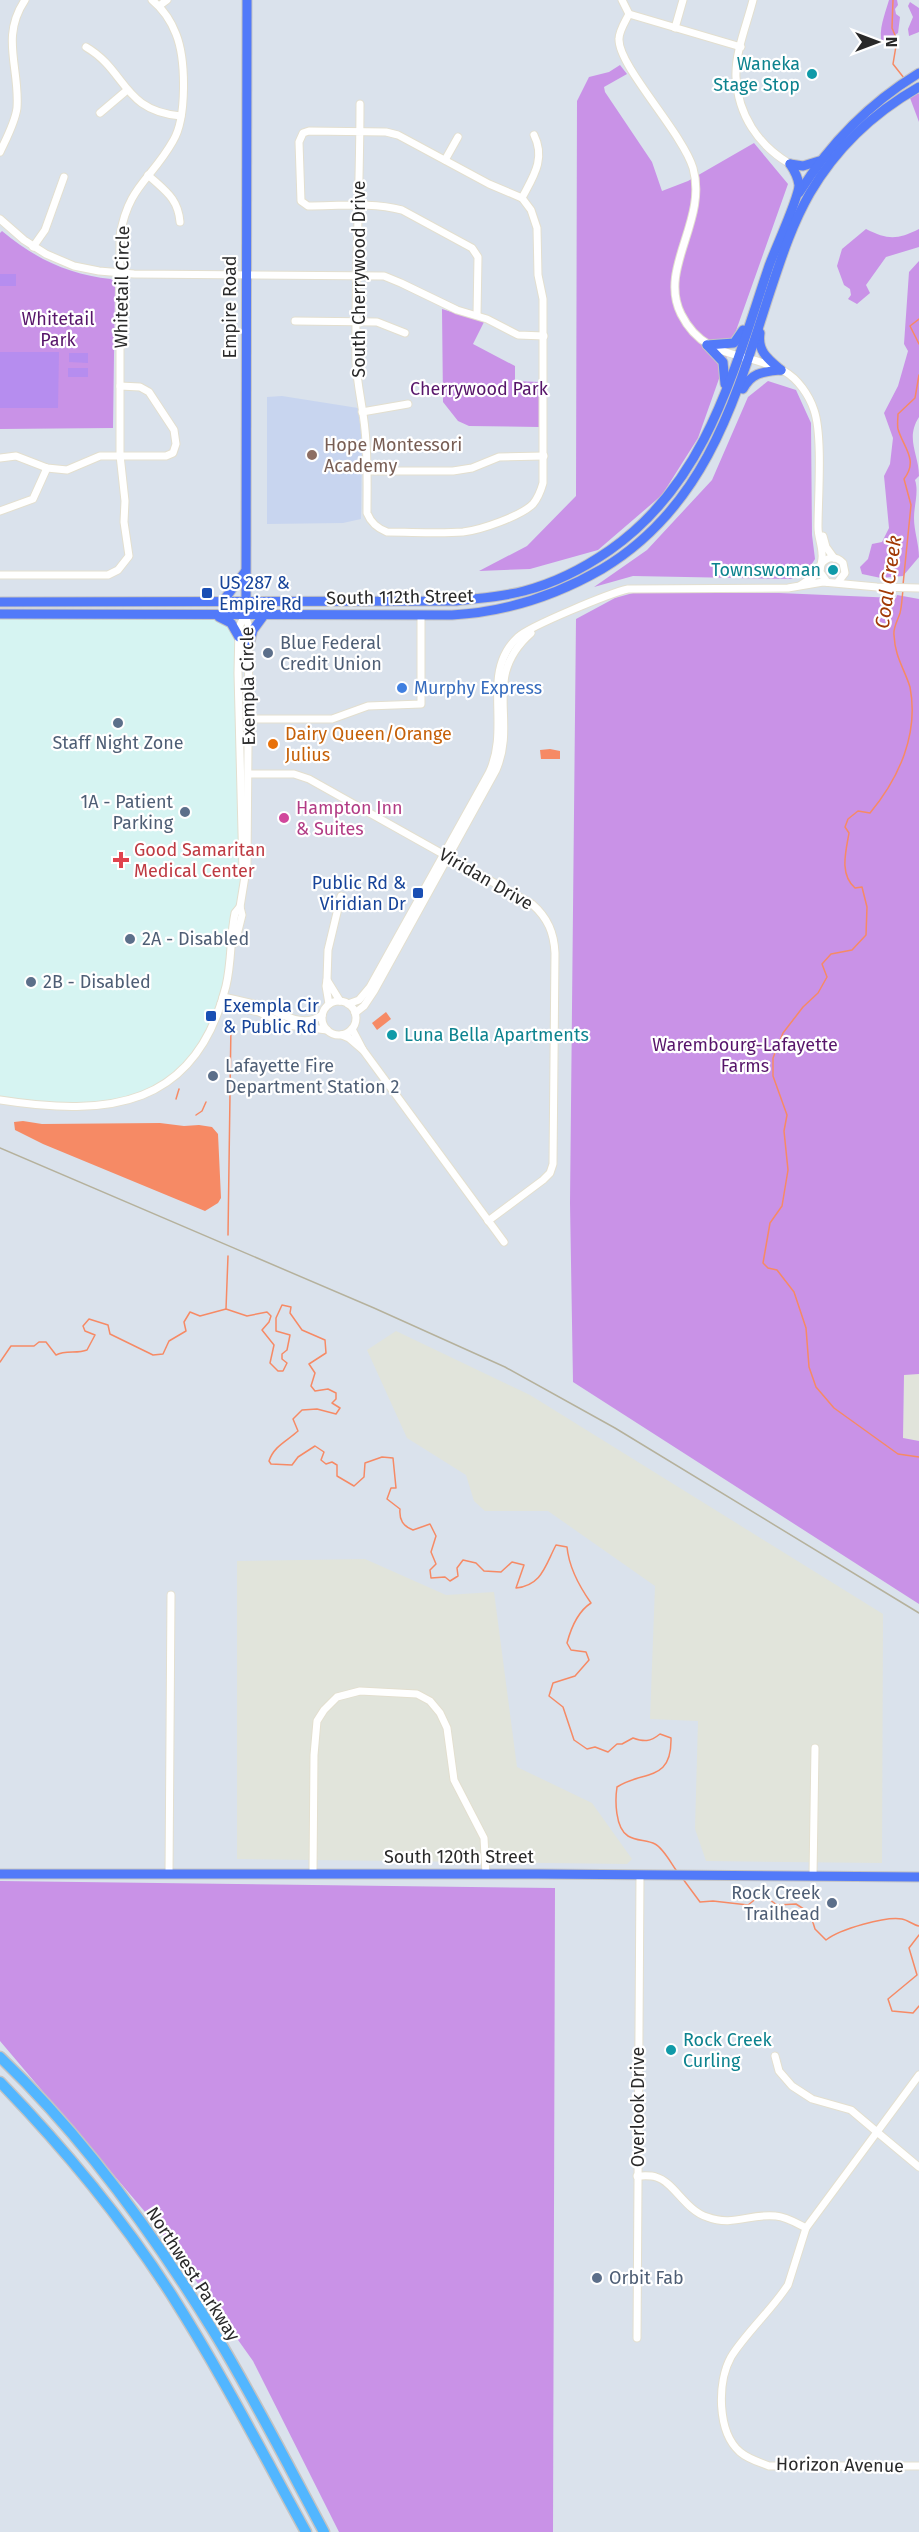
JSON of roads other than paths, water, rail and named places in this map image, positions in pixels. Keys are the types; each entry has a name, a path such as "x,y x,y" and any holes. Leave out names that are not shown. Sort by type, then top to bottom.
{"highway":[{"name":"Northwest Parkway","path":"0,2057 78,2141 150,2233 218,2338 324,2532"},
{"name":"Northwest Parkway","path":"0,2082 51,2136 98,2193 164,2284 208,2355 306,2532"}],"main road":[{"name":"Empire Road","path":"246,615 247,0"},
{"path":"743,358 762,317 795,222 817,182 854,135 919,74"},
{"path":"743,358 777,242 796,198 823,157 861,115 895,95 919,87"},
{"path":"790,164 808,165 823,157"},
{"path":"790,164 798,178 796,198"},
{"path":"707,345 729,345 738,340 758,301"},
{"path":"762,317 759,342 761,350 764,356 781,370"},
{"path":"707,345 723,362 726,374 724,395"},
{"name":"South 112th Street","path":"0,602 456,601 523,591 556,580 589,563 618,544 661,506 680,483 696,456 743,358"},
{"name":"South 112th Street","path":"0,614 473,614 531,602 576,583 607,566 650,533 676,507 711,455 728,418 743,358"},
{"path":"728,418 748,379 756,372 781,370"},
{"path":"224,600 246,570"},
{"path":"214,615 231,623 239,637"},
{"path":"249,646 253,630 264,615"},
{"name":"South 120th Street","path":"0,1874 919,1876"}],"street":[{"path":"0,152 15,116 17,94 9,46 15,17 25,0"},
{"name":"Whitetail Circle","path":"0,575 108,575 118,570 129,556 124,522 125,501 120,456 120,273 123,220 132,194 174,140 182,116 179,44 169,19 152,0"},
{"path":"159,6 166,0"},
{"path":"622,0 629,14 741,47"},
{"path":"675,28 683,0"},
{"path":"753,0 736,75 740,101 750,127 773,154 790,164"},
{"path":"629,14 619,39 623,58 684,147 696,184 694,215 676,269 674,290 679,311 688,327 707,345 781,370 804,389 815,411 818,425 820,566 822,577 828,582"},
{"path":"87,47 102,57 126,91 152,109 165,114 182,116"},
{"path":"100,112 126,91"},
{"path":"360,104 360,131"},
{"path":"477,315 478,257 472,248 402,210 390,207 308,206 301,201 299,142 303,133 309,131 360,131 398,135 522,198 537,171 539,162 538,145 534,135"},
{"name":"South Cherrywood Drive","path":"360,131 356,275 357,376 368,471 367,513 373,525 387,532 462,532 485,527 524,511 532,505 540,492 543,483 544,456 543,299 538,275 535,218 522,198"},
{"path":"445,160 458,137"},
{"path":"148,175 175,201 179,209 180,222"},
{"path":"33,247 45,230 64,177"},
{"path":"0,219 33,247 74,266 120,273 376,275 394,279 457,310 477,315 518,335 544,336"},
{"path":"295,321 387,324 405,333"},
{"path":"0,458 16,456 47,468 67,470 100,456 169,456 173,453 176,444 174,430 147,390 140,387 120,386"},
{"path":"362,412 408,404"},
{"path":"368,471 453,471 472,468 499,457 544,456"},
{"path":"0,512 33,499 47,468"},
{"path":"818,519 826,547 834,558 843,563 846,570 863,585"},
{"path":"801,585 813,577 828,558 834,558"},
{"path":"838,582 843,578 846,570"},
{"path":"355,1013 364,1006 374,991 496,757 498,682 502,660 509,647 519,637 607,596 628,589 788,588 828,582 918,588"},
{"name":"Exempla Circle","path":"0,1100 51,1106 90,1107 122,1102 151,1092 177,1076 198,1053 209,1034 222,1000 233,952 233,925 235,913 240,907 243,879 238,718 239,627 246,615"},
{"name":"Exempla Circle","path":"243,879 247,864 249,774 249,627 246,615"},
{"path":"249,719 332,719 368,706 421,704 421,615"},
{"name":"Viridan Drive","path":"249,774 294,774 306,777 532,904 541,912 554,937 553,1164 546,1177 488,1221"},
{"path":"329,1004 359,1000 370,987 446,856"},
{"path":"222,1000 267,1008 297,1020 314,1020 322,1015 329,1004 326,986 328,951 341,896"},
{"path":"327,980 344,1003 355,1013 352,1029 342,1035"},
{"path":"222,1000 259,1012 287,1025 327,1030 342,1035 363,1050"},
{"path":"322,1015 322,1023 327,1030"},
{"path":"352,1029 363,1050 504,1242"},
{"path":"169,1875 171,1595"},
{"path":"313,1874 317,1720 337,1697 360,1691 417,1694 430,1701 440,1713 447,1728 454,1780 484,1838 486,1874"},
{"path":"813,1876 815,1748"},
{"name":"Overlook Drive","path":"637,2338 640,1875"},
{"path":"775,2056 779,2071 792,2086 812,2099 851,2110 919,2167"},
{"name":"Horizon Avenue","path":"919,2075 806,2228 788,2285 732,2356 727,2367 723,2399 728,2434 740,2452 769,2466 919,2466"},
{"path":"637,2176 656,2177 664,2181 690,2208 704,2217 736,2222 772,2215 783,2217 806,2228"}],"waterway":[{"name":"Coal Creek","path":"893,0 892,28 897,40 893,64 904,78"},
{"name":"Coal Creek","path":"919,319 910,326 919,344"},
{"name":"Coal Creek","path":"903,585 911,505 904,479 910,466 910,460 898,429 898,414 915,398 919,375"},
{"name":"Coal Creek","path":"903,590 901,610 894,635 898,656 910,687 912,722 909,738 898,770 870,813 858,811 848,819 845,827 849,833 845,869 855,888 862,887 867,907 866,935 852,950 831,954 822,964 827,977 818,993 803,1007 783,1033 773,1058 773,1076 787,1115 784,1131 788,1170 782,1206 770,1223 763,1263 768,1268 777,1270 794,1292 806,1328 809,1367 816,1387 834,1408 898,1454 919,1457"},
{"path":"228,1235 231,1024"},
{"path":"176,1099 179,1089"},
{"path":"196,1115 202,1111 206,1102"},
{"path":"226,1309 228,1256"},
{"path":"0,1362 11,1346 34,1346 39,1342 46,1342 56,1355 87,1350 95,1335 85,1331 83,1326 89,1319 108,1325 110,1334 153,1355 163,1354 169,1341 186,1331 184,1322 190,1312 200,1316 226,1309 247,1316 267,1312 271,1316 262,1330 274,1345 270,1363 278,1371 283,1371 287,1363 282,1359 282,1354 287,1350 290,1335 276,1331 276,1318 282,1305 291,1307 290,1313 302,1330 325,1340 326,1353 309,1364 315,1373 311,1386 315,1391 328,1389 336,1393 336,1399 332,1403 340,1408 336,1414 317,1409 302,1410 293,1419 298,1431 274,1451 269,1461 271,1464 292,1465 298,1457 315,1446 324,1452 321,1460 326,1464 332,1462 337,1465 337,1476 354,1486 364,1477 365,1463 382,1457 393,1458 396,1488 391,1488 387,1499 400,1509 400,1516 404,1524 413,1530 430,1524 436,1536 431,1552 436,1564 430,1570 431,1578 445,1577 450,1581 458,1576 457,1568 463,1560 476,1563 484,1571 501,1572 512,1562 524,1565 516,1588 525,1586 532,1583 542,1573 556,1545 567,1547 575,1576 591,1603 575,1621 567,1643 571,1650 586,1652 589,1660 575,1676 553,1683 549,1696 563,1707 574,1740 587,1749 595,1747 608,1752 617,1744 633,1738 647,1741 660,1734 671,1738 667,1762 654,1773 617,1787 616,1806 618,1820 624,1832 631,1838 658,1846 676,1870"},
{"path":"683,1879 700,1902 713,1901 748,1905 757,1898 766,1897 777,1905 796,1904 810,1913 815,1929 826,1940 852,1928 885,1919 902,1919 919,1926"},
{"path":"919,1935 909,1948 917,1975 888,1999 892,2011 913,2013 919,2006"}],"railway":[{"path":"0,1148 374,1308 505,1367 615,1428 919,1613"}],"place":[{"name":"Waneka Stage Stop","path":"812,74"},
{"name":"Hope Montessori Academy","path":"312,455"},
{"name":"Townswoman","path":"833,570"},
{"name":"US 287 & Empire Rd","path":"207,593"},
{"name":"Blue Federal Credit Union","path":"268,653"},
{"name":"Murphy Express","path":"402,688"},
{"name":"Staff Night Zone","path":"118,723"},
{"name":"Dairy Queen/Orange Julius","path":"273,744"},
{"name":"1A - Patient Parking","path":"185,812"},
{"name":"Hampton Inn & Suites","path":"284,818"},
{"name":"Good Samaritan Medical Center","path":"121,860"},
{"name":"Public Rd & Viridian Dr","path":"418,893"},
{"name":"2A - Disabled","path":"130,939"},
{"name":"2B - Disabled","path":"31,982"},
{"name":"Exempla Cir & Public Rd","path":"211,1016"},
{"name":"Luna Bella Apartments","path":"392,1035"},
{"name":"Lafayette Fire Department Station 2","path":"213,1076"},
{"name":"Rock Creek Trailhead","path":"832,1903"},
{"name":"Rock Creek Curling","path":"671,2050"},
{"name":"Orbit Fab","path":"597,2278"}],"park label":[{"name":"Whitetail Park","path":"58,329"},
{"name":"Cherrywood Park","path":"479,389"},
{"name":"Warembourg-Lafayette Farms","path":"745,1055"}]}
